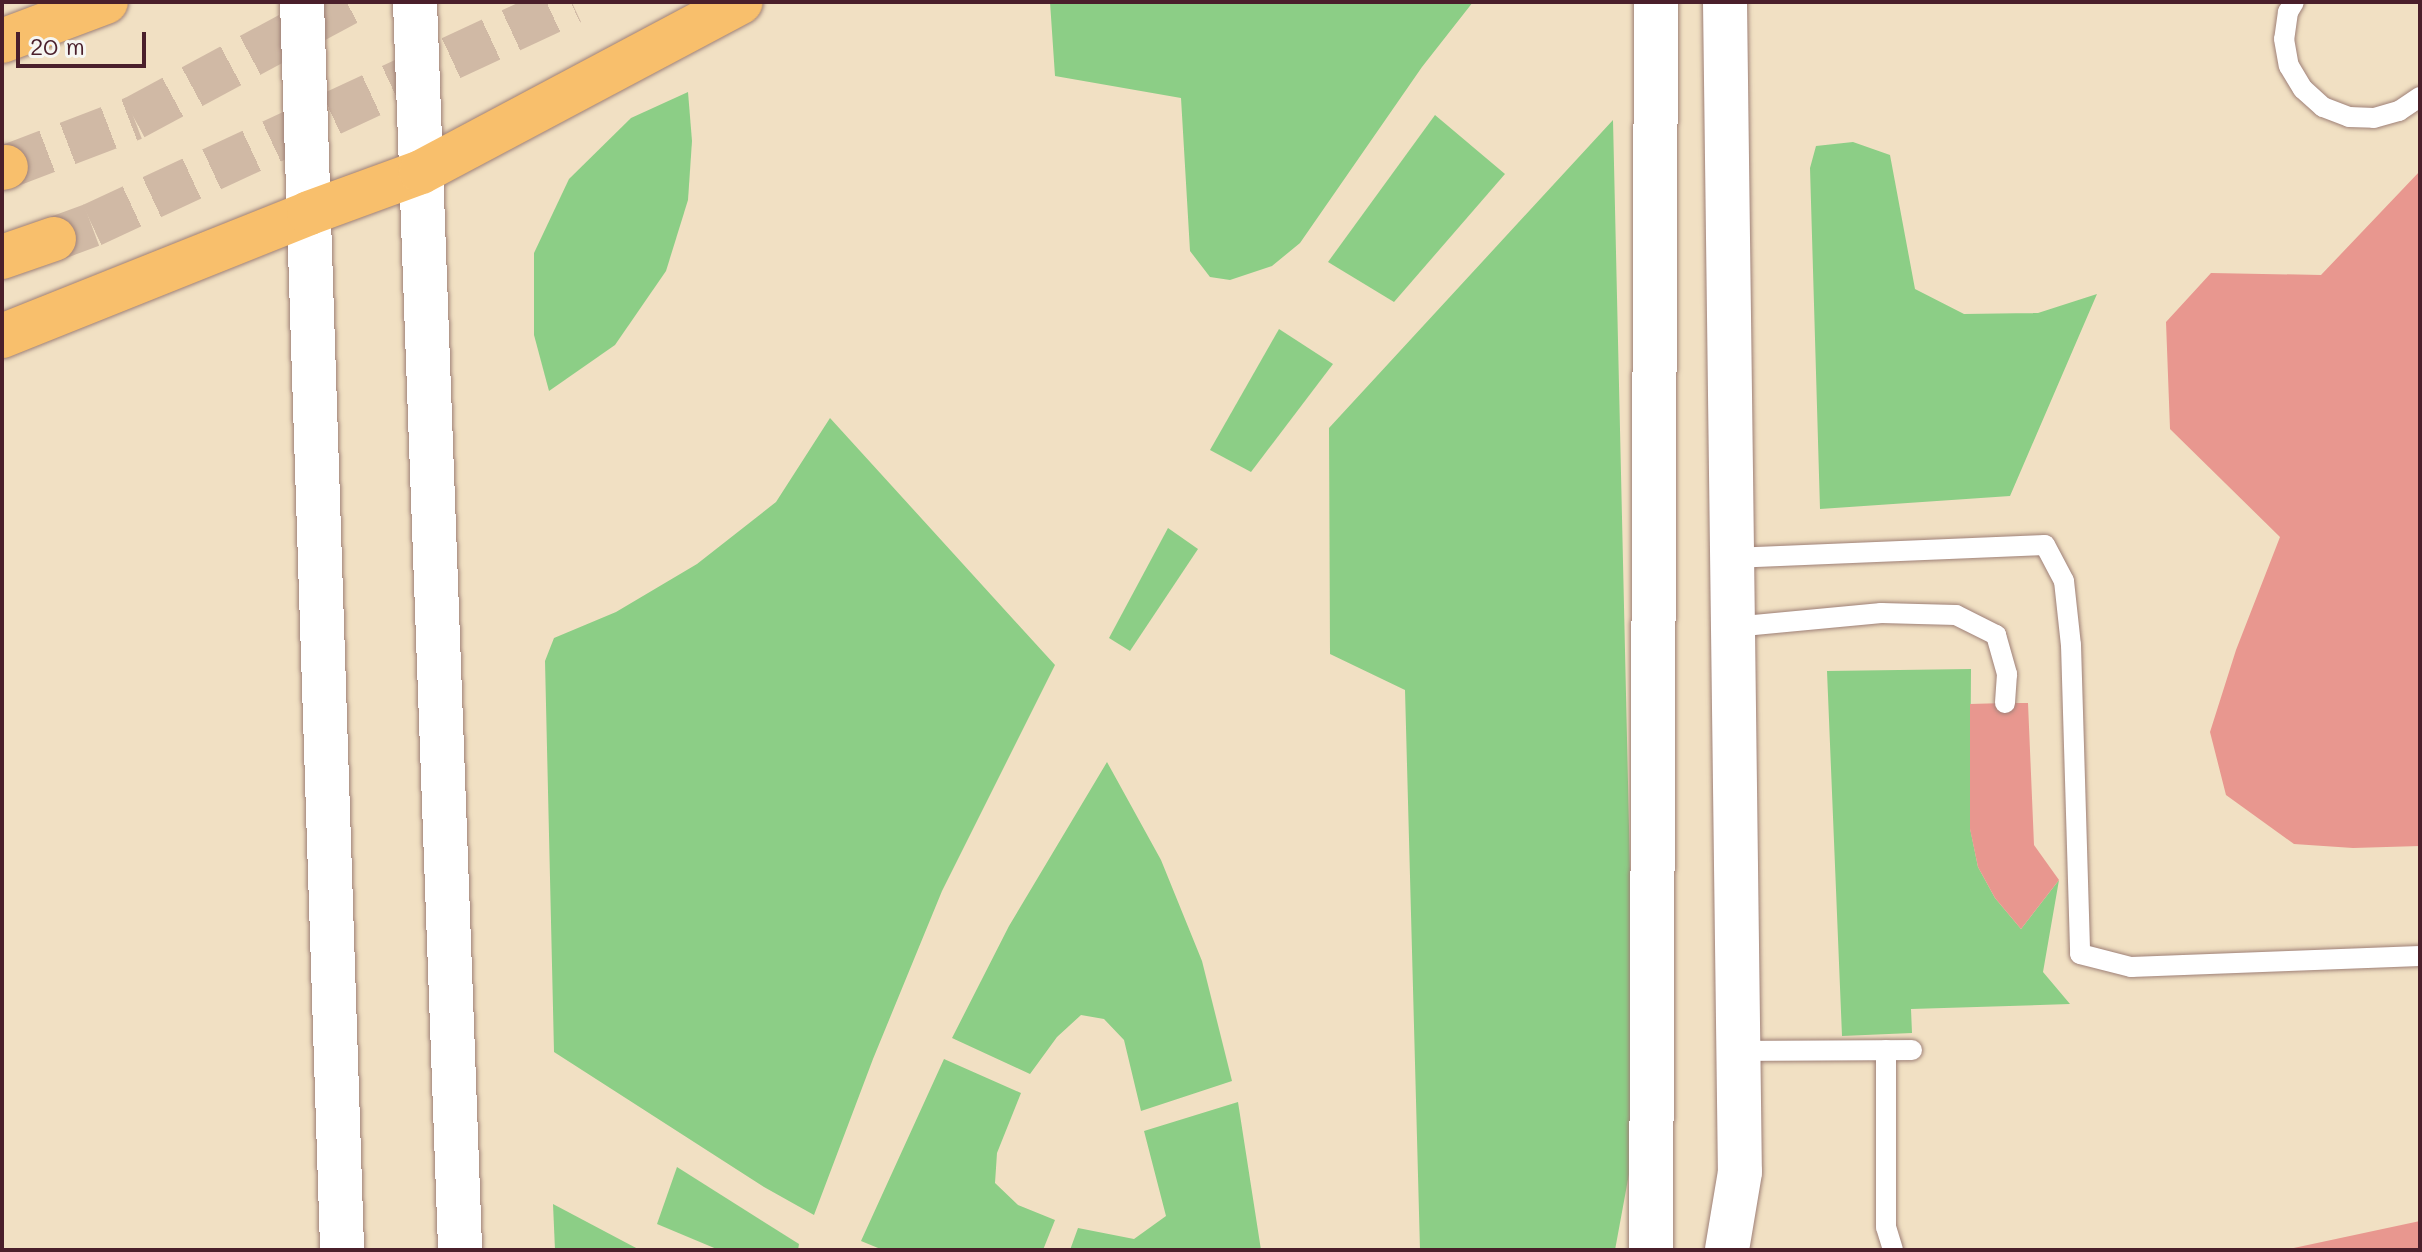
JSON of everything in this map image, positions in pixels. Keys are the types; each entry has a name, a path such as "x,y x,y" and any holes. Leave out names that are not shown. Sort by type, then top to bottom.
{"main road":[{"path":"2,41 106,2"},
{"path":"2,336 309,213 421,172 741,2"},
{"path":"2,257 54,239"}],"street":[{"path":"302,2 342,1250"},
{"path":"415,2 460,1250"},
{"path":"1651,1250 1656,2"},
{"path":"1725,2 1740,1172 1727,1250"}],"lane":[{"path":"2294,2 2288,12 2284,39 2289,66 2303,89 2323,107 2349,117 2374,118 2399,111 2420,97"},
{"path":"1732,558 2045,545 2064,581 2071,645 2080,954 2131,967 2420,956"},
{"path":"1733,627 1881,613 1956,615 1996,635 2007,674 2005,703"},
{"path":"1886,1050 1886,1227 1893,1250"},
{"path":"1738,1051 1912,1050"}],"green space":[{"path":"1050,2 1473,2 1422,67 1300,243 1272,266 1230,280 1210,277 1190,251 1181,98 1055,76"},
{"path":"688,92 692,141 688,200 666,271 615,345 549,391 534,335 534,253 569,179 631,118"},
{"path":"1435,115 1505,174 1394,302 1328,262"},
{"path":"1613,120 1636,1136 1615,1250 1420,1250 1405,690 1330,654 1329,428"},
{"path":"1853,142 1890,155 1915,289 1964,314 2038,313 2097,294 2010,496 1820,509 1810,168 1816,146"},
{"path":"1279,329 1333,364 1251,472 1210,450"},
{"path":"830,418 1055,665 942,891 873,1059 814,1215 764,1187 554,1052 545,661 554,638 616,612 697,564 776,502"},
{"path":"1168,528 1198,549 1130,651 1109,638"},
{"path":"1971,669 1970,828 1978,867 1995,898 2021,929 2059,880 2043,972 2070,1004 1911,1009 1912,1033 1842,1036 1827,671"},
{"path":"1107,762 1161,860 1202,961 1232,1081 1141,1111 1124,1040 1104,1019 1081,1015 1057,1037 1030,1074 952,1038 1009,926"},
{"path":"944,1059 1021,1093 997,1153 995,1183 1018,1205 1055,1220 1043,1250 883,1250 861,1241"},
{"path":"1238,1102 1261,1250 1070,1250 1078,1228 1134,1239 1166,1216 1144,1131"},
{"path":"677,1167 799,1244 798,1250 719,1250 657,1224"},
{"path":"553,1204 638,1249 639,1250 555,1250"}],"building":[{"path":"2420,171 2420,846 2353,848 2294,844 2226,795 2210,732 2236,650 2280,537 2170,429 2166,322 2211,273 2321,275"},
{"path":"2028,703 2034,845 2059,880 2021,929 1995,898 1978,867 1970,829 1970,704"},
{"path":"2420,1221 2420,1250 2289,1250 2289,1249"}],"tunnel":[{"path":"6,167 134,118 349,2"},
{"path":"54,239 92,225 572,2"}]}
